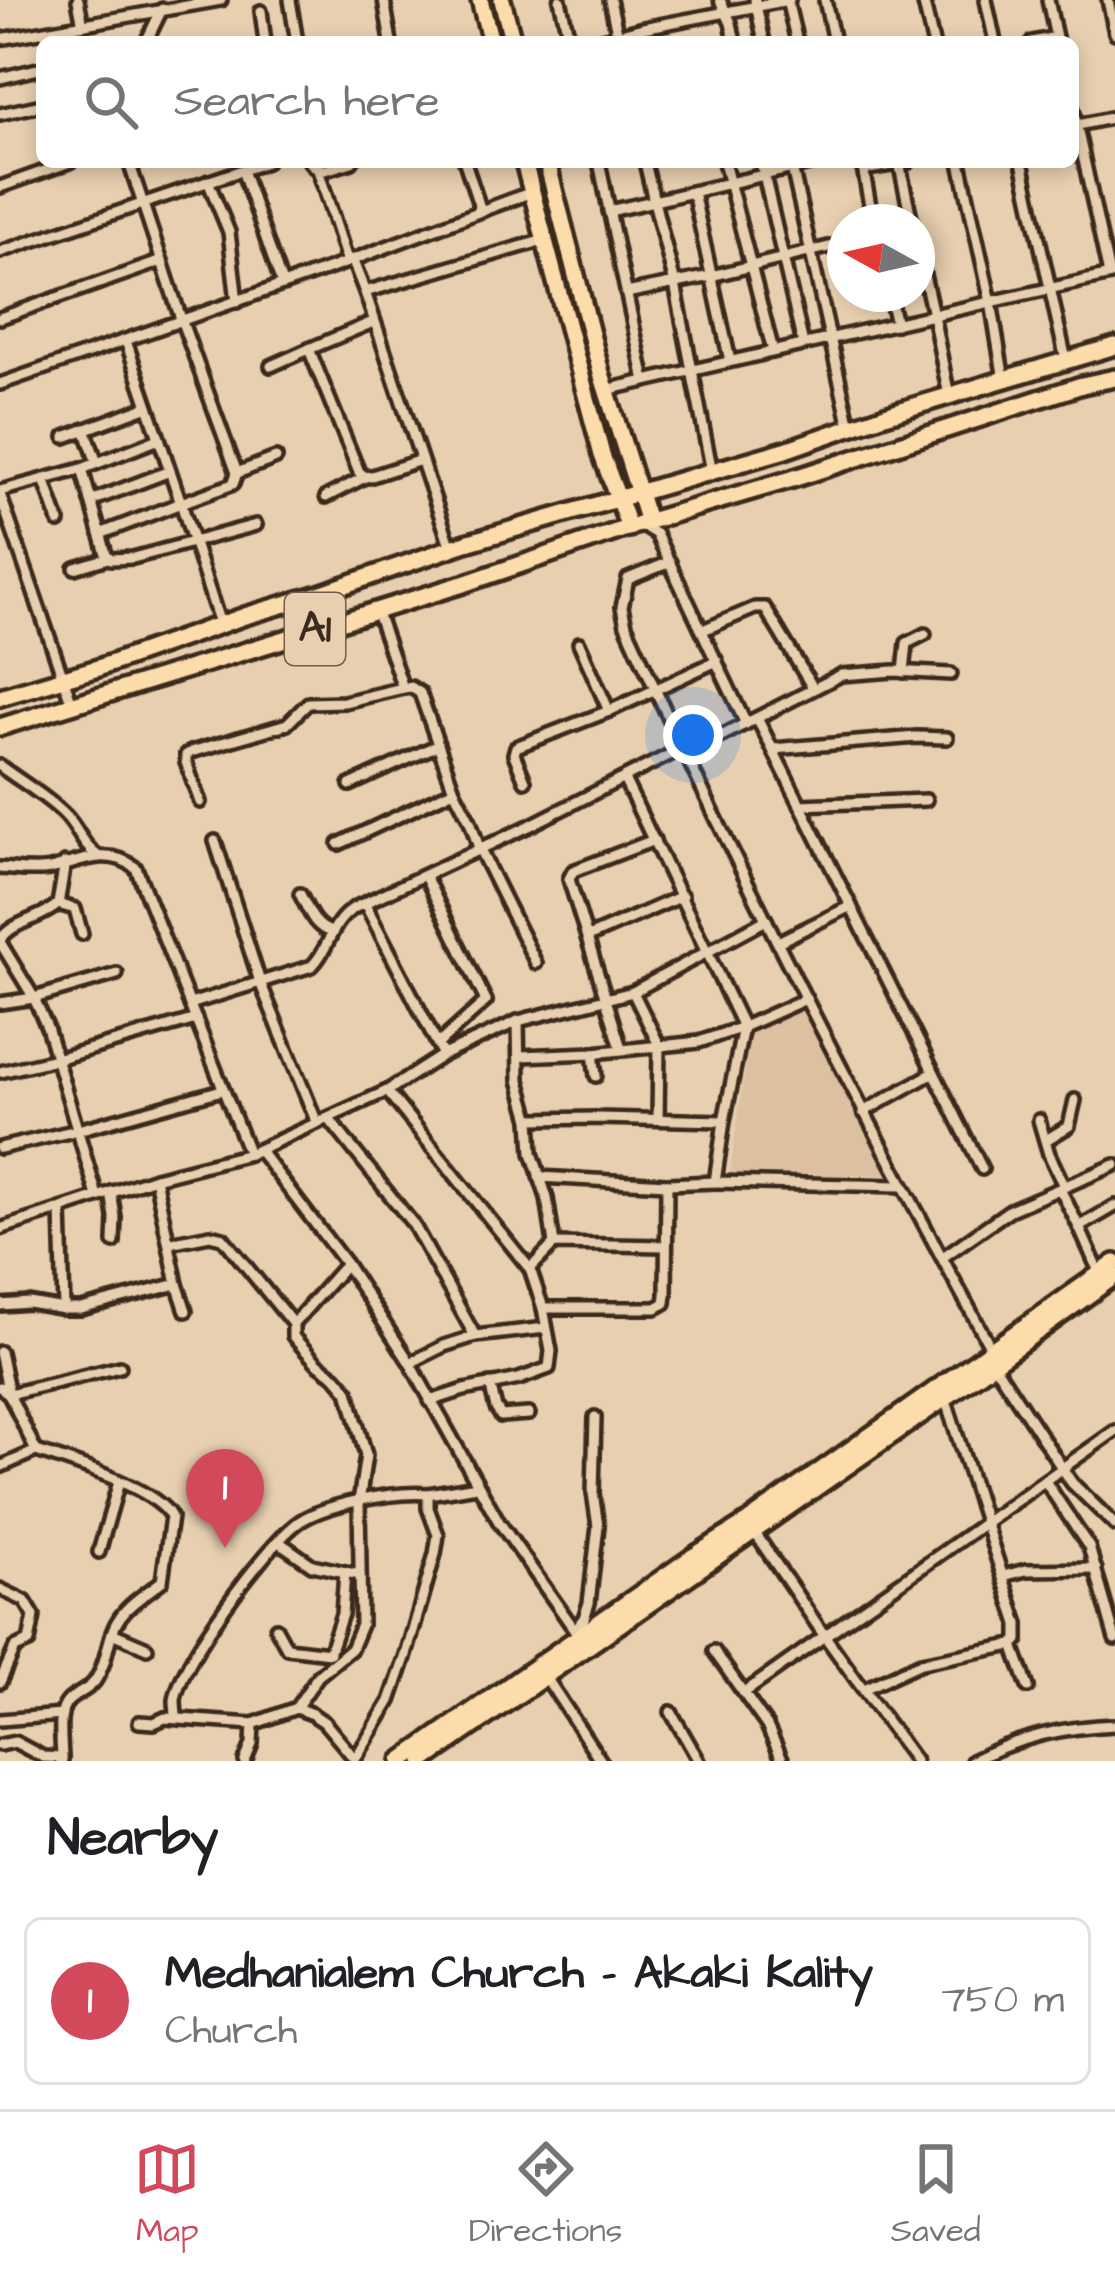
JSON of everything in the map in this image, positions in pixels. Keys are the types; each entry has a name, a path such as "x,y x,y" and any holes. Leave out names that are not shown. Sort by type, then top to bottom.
{"main road":[{"path":"480,0 489,36"},
{"path":"502,0 511,36"},
{"path":"526,168 602,455 619,499 638,525"},
{"path":"549,168 637,494 638,525"},
{"name":"A1","path":"0,697 451,548 1115,346"},
{"name":"A1","path":"0,727 1115,378"},
{"path":"401,1761 992,1356 1107,1275 1115,1263"},
{"path":"424,1761 545,1676 581,1638 753,1530 945,1398 992,1356"}],"street":[{"path":"78,0 82,26"},
{"path":"59,36 175,3 220,0"},
{"path":"290,0 297,36"},
{"path":"384,0 390,36"},
{"path":"560,0 569,36"},
{"path":"610,0 618,36"},
{"path":"628,36 722,6 788,0 796,36"},
{"path":"825,0 833,36"},
{"path":"923,0 931,36"},
{"path":"986,0 994,36"},
{"path":"1048,0 1055,36"},
{"path":"1108,0 1114,26"},
{"path":"755,3 763,36"},
{"path":"722,6 733,36"},
{"path":"149,36 162,9"},
{"path":"261,11 265,36"},
{"path":"0,37 36,36"},
{"path":"0,78 36,69"},
{"path":"0,114 36,106"},
{"path":"1079,125 1115,117"},
{"path":"606,390 1112,274 1079,142"},
{"path":"0,187 53,168"},
{"path":"100,534 233,484 237,473 131,168"},
{"path":"0,252 248,168"},
{"path":"315,168 365,292 451,548"},
{"path":"467,168 481,211"},
{"path":"599,168 645,381"},
{"path":"646,168 712,472"},
{"path":"726,168 773,350"},
{"path":"609,211 730,183 763,168 803,344"},
{"path":"792,168 850,427"},
{"path":"862,168 869,204"},
{"path":"903,168 909,204"},
{"path":"960,168 1004,380"},
{"path":"1023,168 1066,360"},
{"path":"242,170 282,284"},
{"path":"208,181 229,232 237,302"},
{"path":"0,384 334,268 532,192"},
{"path":"693,192 730,361"},
{"path":"365,292 545,240"},
{"path":"626,293 827,248"},
{"path":"0,318 162,261"},
{"path":"893,312 896,324"},
{"path":"932,312 949,396"},
{"path":"271,366 373,322"},
{"path":"126,341 220,624"},
{"path":"309,349 365,477"},
{"path":"65,437 148,406"},
{"path":"86,429 97,463"},
{"path":"72,704 0,492 82,469 159,439"},
{"path":"237,473 276,458"},
{"path":"326,497 365,477 421,460"},
{"path":"82,469 108,558"},
{"path":"91,500 170,471"},
{"path":"44,479 58,522"},
{"path":"75,568 108,558 134,558 256,525"},
{"path":"638,525 656,534 717,661 773,749 982,1169"},
{"path":"670,562 628,579 622,607 655,690 863,1112 992,1356 1072,1483 1115,1525"},
{"path":"704,630 765,608 813,688"},
{"path":"376,610 403,688"},
{"path":"904,672 907,644 925,634"},
{"path":"579,643 609,711"},
{"path":"525,781 516,748 717,661"},
{"path":"190,1004 312,966 339,917 842,675 951,674"},
{"path":"200,802 186,762 190,752 287,724 308,703 344,702 411,687 420,693 454,790 536,963"},
{"path":"773,749 947,738"},
{"path":"350,785 438,745"},
{"path":"0,766 59,810 98,856"},
{"path":"625,779 743,1028 715,1182"},
{"path":"339,844 454,790"},
{"path":"800,805 926,800"},
{"path":"621,1048 569,879 570,874 654,840"},
{"path":"215,841 260,982 317,1123"},
{"path":"0,868 48,870 98,856 121,858 140,873 222,1090 254,1152 346,1264 410,1364 499,1522 581,1638"},
{"path":"65,863 58,904 46,915 8,930 0,942 47,1027 97,1196"},
{"path":"48,870 62,881"},
{"path":"0,1229 155,1178 254,1152 387,1091 440,1050 486,1001 424,876"},
{"path":"300,894 316,923 332,932"},
{"path":"588,937 682,896"},
{"path":"58,904 75,909 82,934"},
{"path":"365,904 440,1050"},
{"path":"778,942 850,907"},
{"path":"440,1050 518,1021 633,992 766,920"},
{"path":"0,1004 117,974"},
{"path":"633,992 659,1045 658,1119"},
{"path":"520,1056 699,1042 743,1028 806,998"},
{"path":"0,1072 196,1019"},
{"path":"518,1021 519,1080 554,1244"},
{"path":"593,1053 596,1076"},
{"path":"863,1112 933,1073"},
{"path":"0,1148 222,1090"},
{"path":"387,1091 530,1269 551,1352 549,1367 430,1401"},
{"path":"1046,1140 1069,1126 1075,1100"},
{"path":"329,1119 413,1224 475,1336"},
{"path":"530,1119 724,1121"},
{"path":"1039,1120 1079,1227 1107,1275"},
{"path":"943,1257 1010,1210 1115,1165"},
{"path":"538,1177 667,1184 902,1186"},
{"path":"155,1178 186,1312"},
{"path":"543,1308 661,1307 667,1184"},
{"path":"111,1192 114,1242"},
{"path":"1079,1227 1115,1206"},
{"path":"61,1210 64,1309"},
{"path":"139,1722 176,1718 253,1724 296,1708 318,1676 351,1649 361,1625 363,1602 359,1502 365,1449 352,1400 343,1384 293,1336 293,1324 223,1238 210,1235 169,1243"},
{"path":"530,1269 554,1244 665,1246"},
{"path":"293,1324 346,1264"},
{"path":"0,1305 82,1309 177,1285"},
{"path":"410,1364 475,1336 546,1328"},
{"path":"0,1352 5,1391 36,1451 119,1482 162,1504 171,1517 162,1581 130,1604 112,1633 104,1664 92,1685 69,1698 62,1715 62,1760 44,1757 15,1742 1,1742"},
{"path":"5,1391 120,1367"},
{"path":"490,1384 501,1416 529,1414"},
{"path":"864,1689 921,1663 1013,1645 1018,1640 1004,1576 945,1398"},
{"path":"581,1638 598,1526 593,1493 595,1417"},
{"path":"745,1692 1115,1431"},
{"path":"0,1467 36,1451"},
{"path":"1045,1481 1084,1538 1115,1639"},
{"path":"99,1552 119,1482"},
{"path":"176,1718 176,1699 189,1665 220,1614 295,1525 359,1502 477,1486"},
{"path":"296,1708 324,1723 354,1760 390,1701 435,1553 438,1535 428,1494"},
{"path":"753,1530 913,1760"},
{"path":"280,1542 312,1565 360,1575"},
{"path":"1004,1576 1026,1570 1096,1569"},
{"path":"329,1653 343,1605 344,1573"},
{"path":"0,1589 25,1601 34,1616 29,1642 15,1648 1,1675"},
{"path":"276,1628 287,1648 344,1655"},
{"path":"112,1633 147,1648"},
{"path":"1013,1645 1028,1687"},
{"path":"714,1651 767,1726 783,1761"},
{"path":"545,1676 601,1761"},
{"path":"671,1712 699,1761"},
{"path":"0,1720 62,1715"},
{"path":"15,1742 16,1720"},
{"path":"245,1761 253,1724"},
{"path":"972,1761 1028,1736 1115,1725"}],"shaded area":[{"path":"803,1006 888,1175 730,1173 751,1027"}],"place":[{"name":"Medhanialem Church - Akaki Kality","path":"225,1548"}]}
